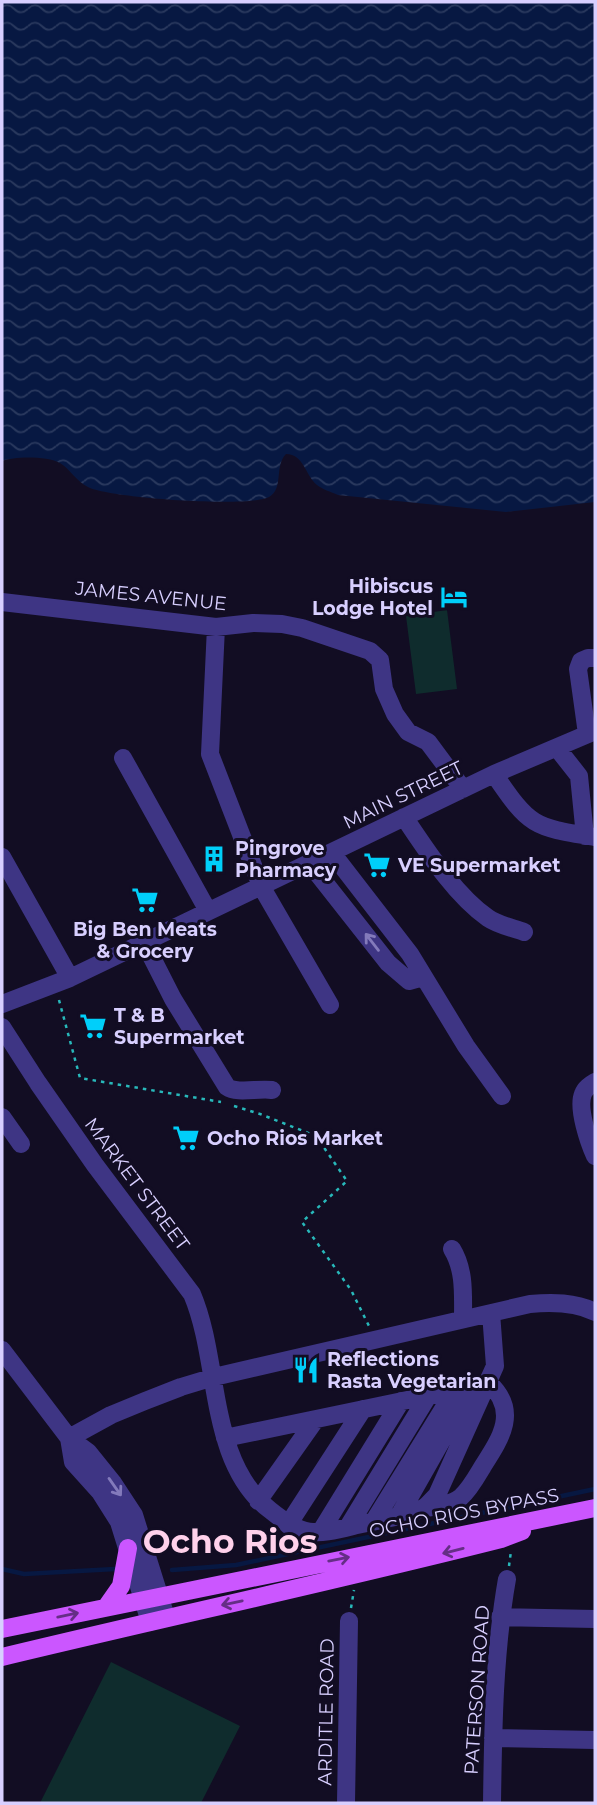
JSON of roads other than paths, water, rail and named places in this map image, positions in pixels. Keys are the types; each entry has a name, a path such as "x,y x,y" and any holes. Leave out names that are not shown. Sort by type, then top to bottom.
{"main road":[{"name":"OCHO RIOS BYPASS","path":"2,1629 592,1508"},
{"name":"OCHO RIOS BYPASS","path":"2,1657 357,1576 501,1539 592,1508"},
{"path":"107,1606 121,1586 128,1548"}],"street":[{"name":"JAMES AVENUE","path":"2,602 216,627 253,623 282,624 370,651 380,660 384,689 395,714 408,732 428,742 463,789"},
{"path":"216,627 210,754 261,886 330,1005"},
{"path":"591,732 589,695 578,669 581,661 595,659"},
{"name":"MAIN STREET","path":"2,1004 62,981 494,774 591,732"},
{"path":"494,774 522,813 537,824 590,836 579,776 557,748"},
{"path":"123,758 208,911"},
{"path":"404,817 440,870 489,919 524,932"},
{"path":"332,853 410,954 466,1046 502,1096"},
{"path":"2,858 62,981"},
{"path":"310,864 388,962 408,981 423,976"},
{"path":"144,942 173,999 227,1087 234,1091 259,1088 272,1090"},
{"name":"MARKET STREET","path":"2,1027 95,1165 192,1294 202,1318 225,1438 239,1471 258,1501 288,1525"},
{"path":"595,1082 584,1091 581,1101 595,1156"},
{"path":"3,1121 21,1144"},
{"path":"452,1249 457,1257 464,1286 463,1319"},
{"path":"69,1438 111,1415 181,1387 375,1338 530,1304 570,1304 595,1312"},
{"path":"374,1521 472,1387 495,1366 491,1313"},
{"path":"2,1350 69,1438 88,1451 134,1515 158,1620"},
{"path":"424,1508 437,1495 472,1387"},
{"path":"400,1514 472,1387"},
{"path":"225,1438 401,1401 472,1387 497,1391 506,1413 502,1437 460,1498 441,1506 348,1527 303,1532 288,1525 363,1409"},
{"path":"348,1527 428,1396"},
{"path":"321,1531 401,1401"},
{"path":"258,1501 316,1419"},
{"path":"69,1438 73,1462 100,1492 119,1522 128,1548 152,1597"},
{"name":"PATERSON ROAD","path":"492,1803 500,1618 507,1579"},
{"path":"500,1618 595,1619"},
{"name":"ARDITLE ROAD","path":"346,1803 349,1622"},
{"path":"493,1738 595,1740"}],"water":[{"path":"2,2 595,2 595,502 506,512 338,495 317,485 297,457 286,454 280,465 276,489 269,497 236,502 149,498 88,487 60,463 48,459 22,458 2,461"}],"waterway":[{"path":"172,1570 236,1565 595,1489"},
{"path":"2,1569 24,1574 115,1569"}],"place":[{"name":"Hibiscus Lodge Hotel","path":"454,597"},
{"name":"Pingrove Pharmacy","path":"214,859"},
{"name":"VE Supermarket","path":"377,865"},
{"name":"Big Ben Meats & Grocery","path":"145,900"},
{"name":"T & B Supermarket","path":"93,1026"},
{"name":"Ocho Rios Market","path":"186,1138"},
{"name":"Reflections Rasta Vegetarian","path":"306,1370"}],"district":[{"name":"Ocho Rios","path":"230,1541"}]}
